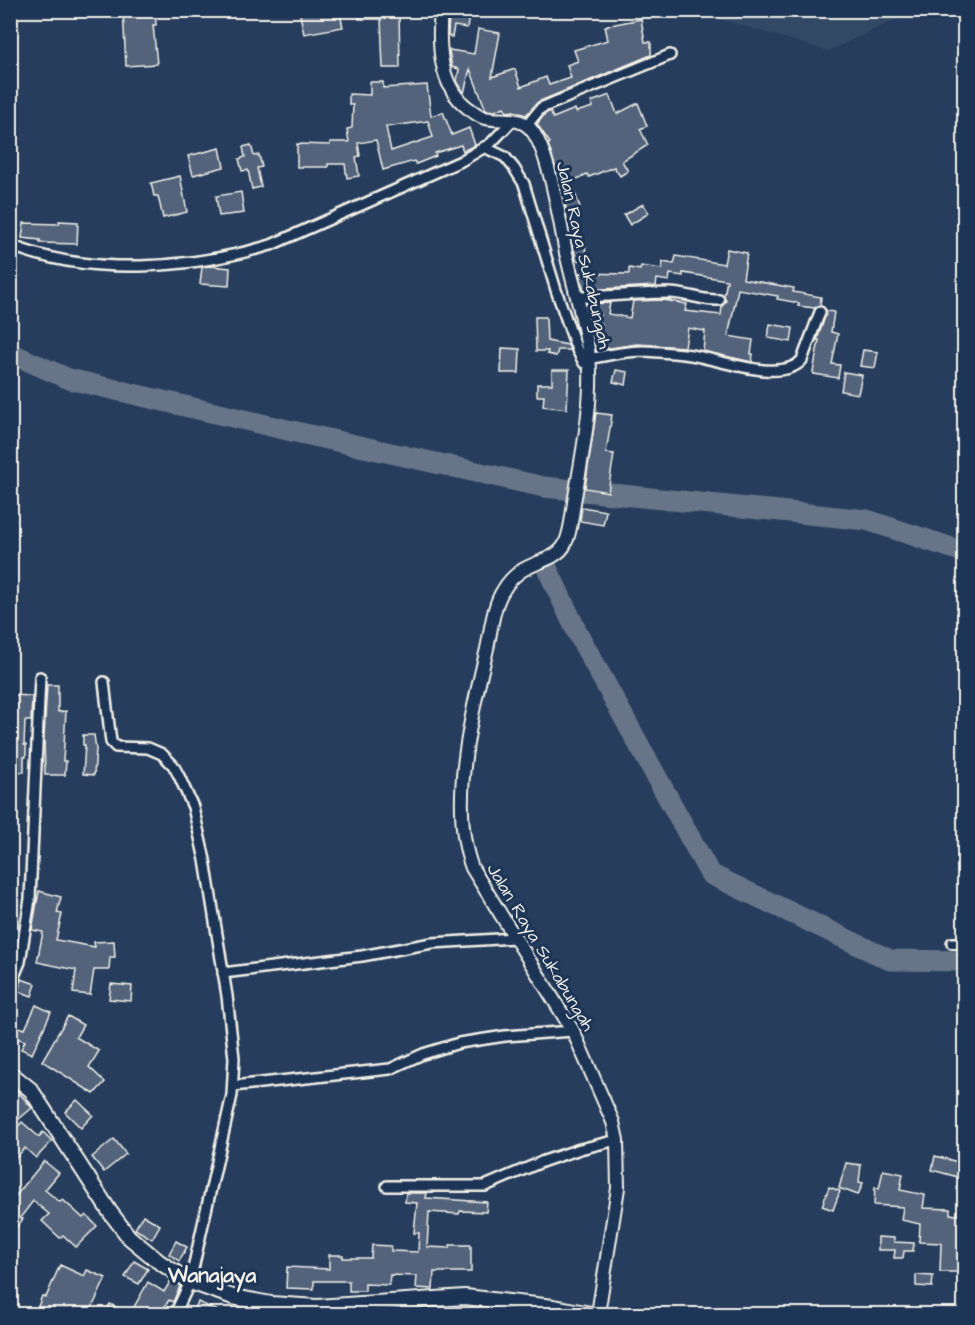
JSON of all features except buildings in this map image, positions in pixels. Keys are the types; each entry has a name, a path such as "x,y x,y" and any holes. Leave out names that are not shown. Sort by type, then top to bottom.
{"main road":[{"path":"10,1073 32,1090 110,1212 129,1237 158,1261 190,1282 232,1297 315,1310 465,1297 553,1307 591,1314"}],"street":[{"path":"441,10 442,63 449,85 461,102 477,115 487,118 513,120 527,125 541,108 670,55"},
{"path":"10,245 76,263 110,265 140,265 226,257 271,245 461,161 499,136 513,120"},
{"name":"Jalan Raya Sukabungah","path":"527,125 539,144 549,178 584,327 589,362 583,448 566,544 561,551 519,572 501,594 472,711 466,745 463,816 468,859 472,868 573,1031 610,1115 617,1140 618,1188 598,1314"},
{"path":"484,147 505,157 524,184 556,290 577,350 584,363 643,351 691,355 732,365 771,370 787,369 797,366 802,360 820,312"},
{"path":"576,297 667,293 699,300 719,300"},
{"path":"10,986 20,963 30,899 40,677"},
{"path":"104,682 111,742 116,747 148,748 162,754 173,765 193,807 205,860 234,1058 233,1086 228,1117 190,1282 175,1314"},
{"path":"223,973 362,956 432,943 515,938"},
{"path":"952,943 964,943"},
{"path":"233,1086 390,1069 423,1054 459,1043 504,1036 573,1031"},
{"path":"387,1186 486,1185 544,1161 617,1140"}],"shaded area":[{"path":"704,11 915,11 828,51 709,16"}],"waterway":[{"path":"10,353 69,379 544,487 867,520 964,552"},
{"path":"547,568 578,634 710,874 890,960 964,961"}],"district":[{"name":"Wanajaya","path":"212,1275"}]}
